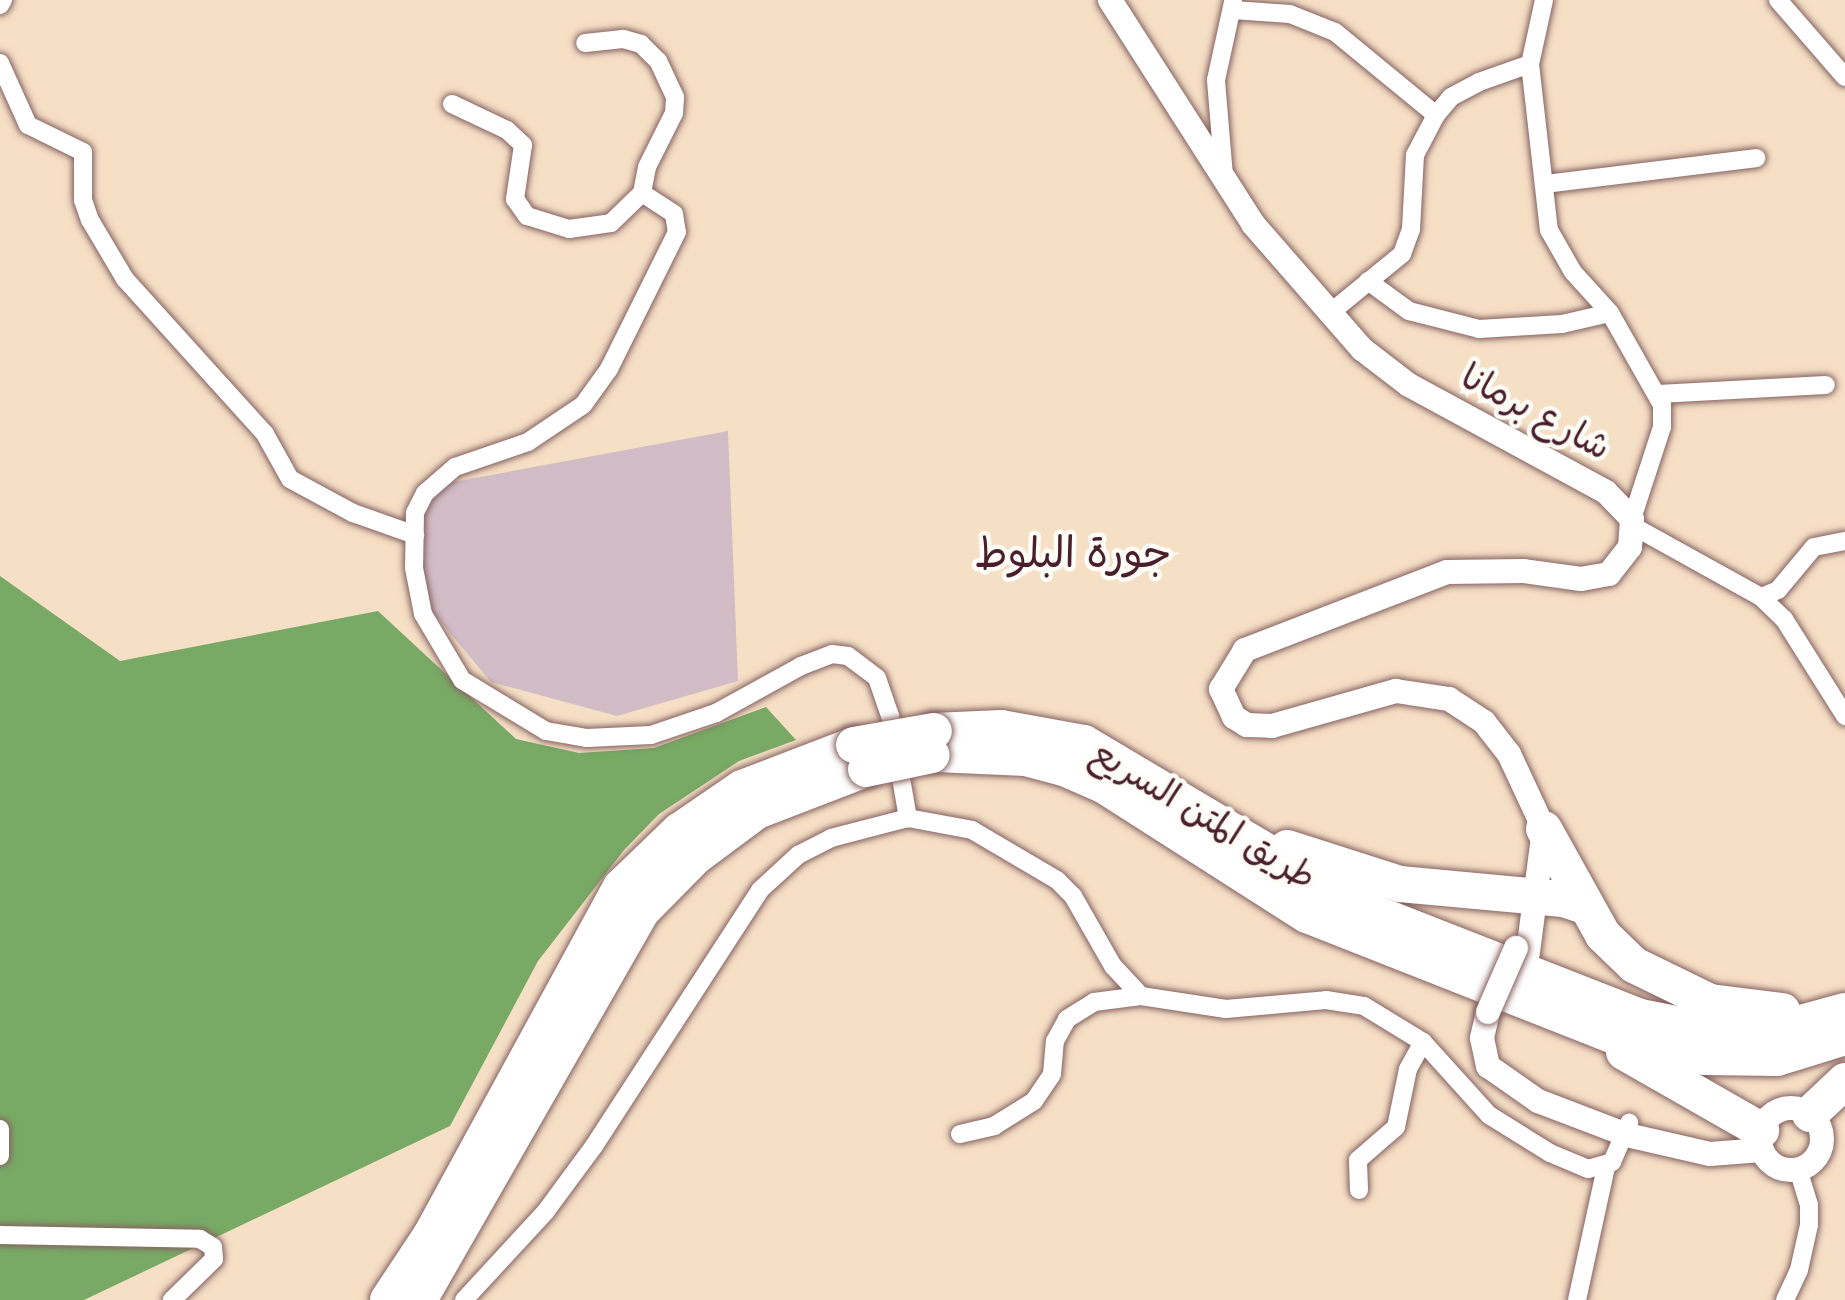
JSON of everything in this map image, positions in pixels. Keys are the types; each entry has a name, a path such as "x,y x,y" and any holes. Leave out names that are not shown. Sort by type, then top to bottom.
{"highway":[{"name":"طريق المتن السريع","path":"388,1300 430,1235 621,887 679,831 742,788 1000,728 1084,743 1362,908 1640,1018 1712,1031 1764,1033 1843,1021"},
{"name":"طريق المتن السريع","path":"935,742 1064,768 1106,786 1307,915 1592,1029 1666,1053 1777,1058 1843,1021"},
{"name":"طريق المتن السريع","path":"419,1300 641,912 695,856 757,811 860,757"},
{"path":"1544,830 1587,908 1619,953 1675,988 1745,1009 1843,1021"},
{"path":"1236,836 1400,884 1537,897 1587,908"},
{"path":"1592,1029 1762,1140"},
{"path":"1826,1129 1845,1081"}],"street":[{"name":"شارع برمانا","path":"1109,0 1253,224 1330,313 1391,374 1606,492 1632,523"},
{"path":"1544,0 1530,64 1554,246 1610,314 1658,394 1661,427 1632,523 1630,547 1610,574 1581,579 1523,571 1447,572 1245,650 1222,689 1234,718 1247,725 1272,726 1396,691 1449,698 1484,722 1509,754 1544,830 1537,897 1524,945 1483,1048 1498,1078 1538,1101 1723,1156 1762,1140 1781,1109 1826,1129 1813,1161 1798,1169 1780,1168 1762,1140"},
{"path":"1778,0 1845,77"},
{"path":"1224,181 1216,80 1233,5 1290,14 1335,32 1436,115"},
{"path":"452,104 518,139 524,154 515,199 526,216 539,222 601,227 643,193 647,167 674,113 668,77 641,44 623,39 586,43"},
{"path":"0,63 28,125 83,152 83,200 125,280 266,434 290,479 352,513 415,535"},
{"path":"1330,313 1393,264 1408,242 1415,155 1436,115 1451,98 1479,82 1530,64"},
{"path":"1545,184 1756,158"},
{"path":"643,193 674,214 677,232 609,369 583,405 528,442 441,476 415,513 423,614 462,680 547,731 587,738 651,736 716,713 832,654 863,663 877,677 890,715 908,818"},
{"path":"1368,281 1409,311 1479,329 1562,324 1610,314"},
{"path":"1658,394 1826,385"},
{"path":"1632,523 1761,597 1784,620 1845,716"},
{"path":"1761,597 1778,590 1814,547 1845,541"},
{"path":"464,1300 546,1211 594,1146 760,890 798,855 831,838 908,818 972,830 1057,880 1073,896 1113,966 1141,996"},
{"path":"960,1134 994,1126 1034,1101 1052,1074 1055,1041 1067,1019 1094,1002 1141,996 1226,1009 1344,1002 1377,1012 1423,1042 1464,1092 1516,1133 1574,1164 1606,1167"},
{"path":"1359,1190 1358,1160 1396,1126 1408,1069 1423,1042"},
{"path":"0,1129 0,1156"},
{"path":"1577,1300 1606,1167 1634,1132"},
{"path":"1785,1300 1799,1270 1809,1225 1810,1204 1798,1169"},
{"path":"0,1235 200,1239 213,1247 214,1259 172,1300"}],"shaded area":[{"path":"728,431 738,681 617,716 491,682 430,609 420,566 423,504 437,485"}],"green space":[{"path":"0,576 120,661 378,611 516,739 579,753 654,748 766,707 796,740 739,761 659,814 624,850 538,961 450,1126 84,1300 0,1300"}],"district":[{"name":"جورة البلوط","path":"1073,555"}]}
